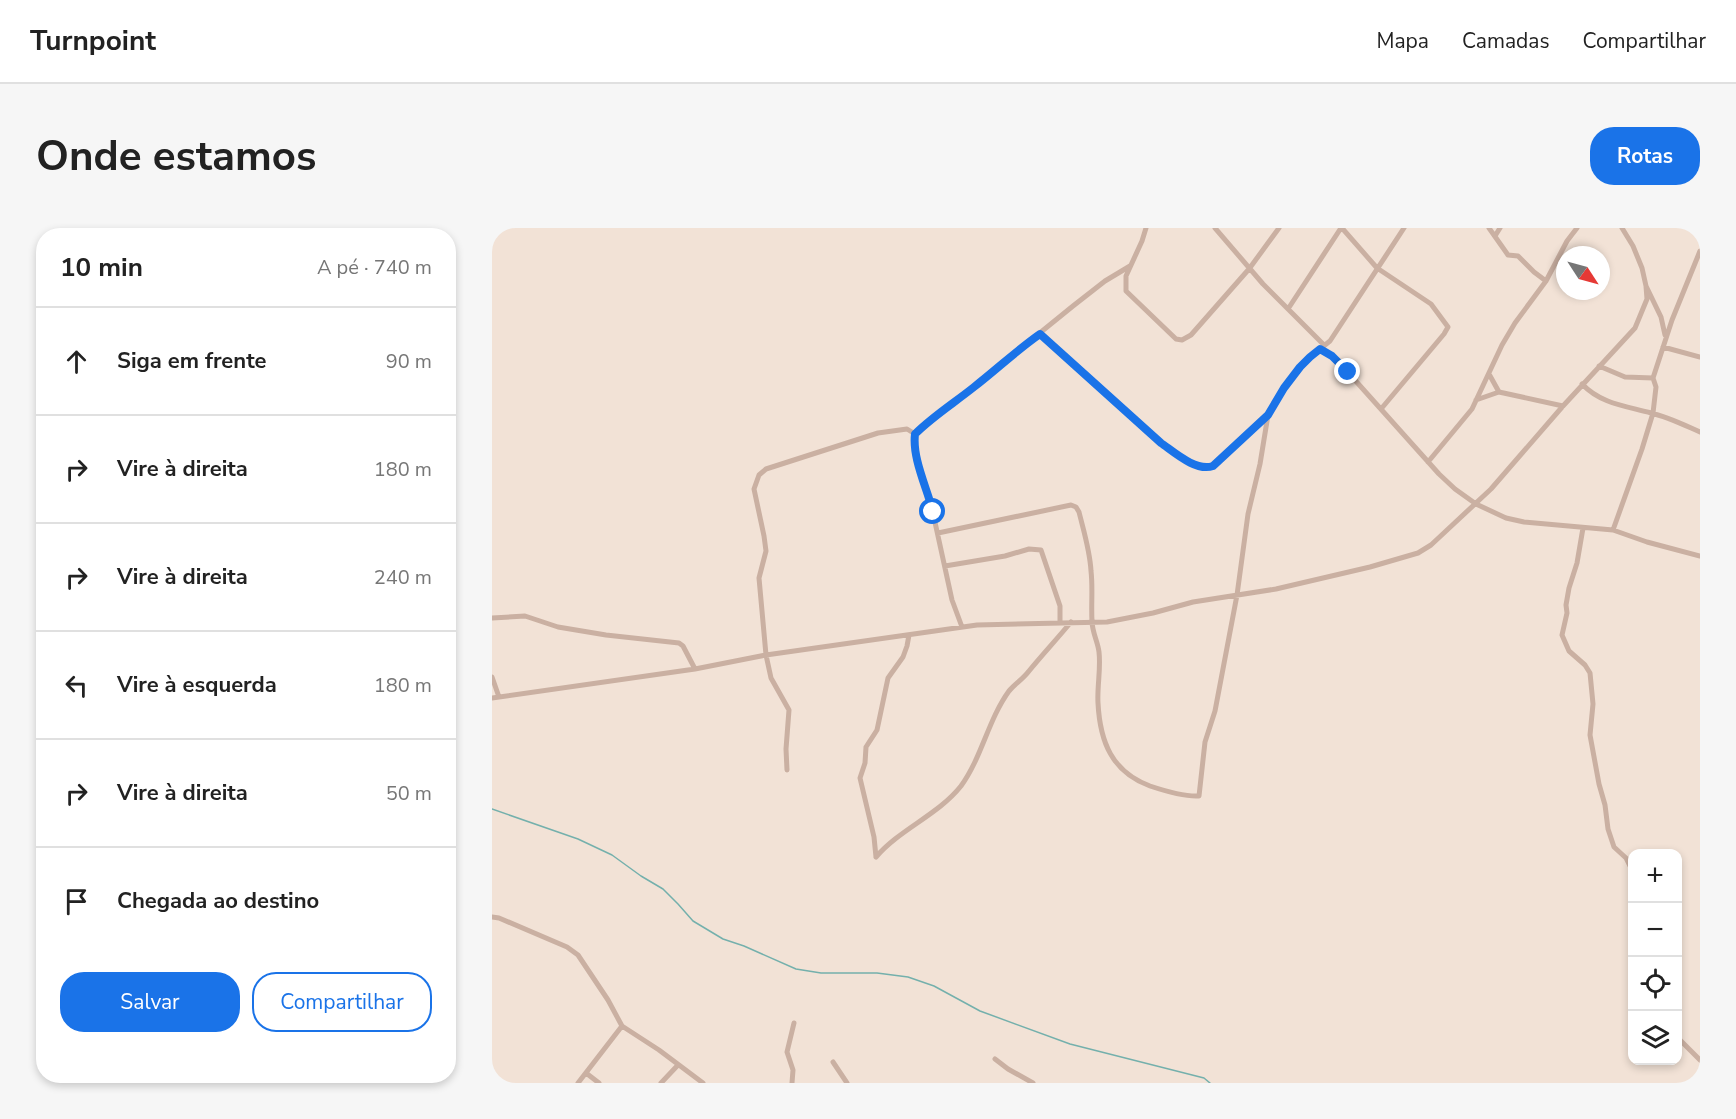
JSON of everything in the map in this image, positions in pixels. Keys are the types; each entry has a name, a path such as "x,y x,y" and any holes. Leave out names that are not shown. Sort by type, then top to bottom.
{"street":[{"path":"1146,228 1143,241 1126,276 1126,291 1176,339 1182,340 1191,335 1249,269 1279,228"},
{"path":"1215,228 1249,269 1428,462 1455,489 1476,504 1513,520 1613,530 1700,556"},
{"path":"1288,309 1341,228 1377,268 1431,304 1448,327 1381,409"},
{"path":"1040,334 1161,443 1198,466 1207,468 1213,466 1268,415 1300,367 1330,341 1404,228"},
{"path":"1489,228 1508,255 1518,256 1546,281"},
{"path":"1495,236 1500,228"},
{"path":"1428,462 1472,409 1510,331 1546,281 1567,241 1577,228"},
{"path":"492,677 495,698 962,627 1008,623 1107,622 1194,602 1275,589 1370,567 1418,553 1431,545 1476,504 1635,328 1647,300 1646,286 1633,246 1622,228"},
{"path":"1613,530 1653,413 1656,387 1653,378 1666,337 1700,251"},
{"path":"962,627 952,600 931,504 920,472 915,434 1105,281 1130,266"},
{"path":"1646,286 1662,317 1666,337"},
{"path":"1330,341 1332,356"},
{"path":"1663,347 1700,357"},
{"path":"1599,366 1625,377 1653,378"},
{"path":"1489,374 1499,392"},
{"path":"1582,384 1590,393 1619,406 1653,413 1700,432"},
{"path":"1476,400 1499,392 1563,406"},
{"path":"1574,394 1590,393"},
{"path":"938,533 1071,505 1076,507 1091,567 1092,623 1099,651 1098,703 1101,726 1111,755 1126,774 1139,782 1197,797 1200,794 1205,742 1215,711 1237,595 1246,525 1268,415"},
{"path":"787,770 789,710 773,684 766,655 759,579 766,551 754,489 759,475 776,465 878,433 907,429 915,434"},
{"path":"1582,528 1562,635 1569,651 1585,665 1590,674 1593,713 1590,735 1597,778 1614,847 1628,862"},
{"path":"945,566 1005,556 1029,549 1041,550 1060,606 1060,622"},
{"path":"492,618 525,616 558,627 596,634 679,643 683,646 695,669"},
{"path":"909,635 903,657 888,678 877,730 866,747 865,763 860,778 874,837 876,857 886,845 924,819 960,786 974,763 993,719 1009,690 1030,670 1071,622"},
{"path":"1049,624 1059,636"},
{"path":"492,917 567,947 578,955 622,1026 703,1083"},
{"path":"792,1083 793,1070 788,1052 789,1038 794,1023"},
{"path":"578,1083 622,1026"},
{"path":"1682,1043 1700,1060"},
{"path":"995,1059 1034,1083"},
{"path":"833,1062 847,1083"},
{"path":"661,1083 678,1065"},
{"path":"586,1073 599,1083"}],"waterway":[{"path":"492,809 578,839 612,855 663,889 693,921 723,939 796,969 821,973 877,973 908,977 934,986 980,1011 1070,1044 1204,1078 1210,1083"}],"route":[{"path":"933,512 920,472 915,434 1040,334 1161,443 1198,466 1207,468 1213,466 1268,415 1289,381 1315,352 1320,349 1332,356 1348,372"}]}
